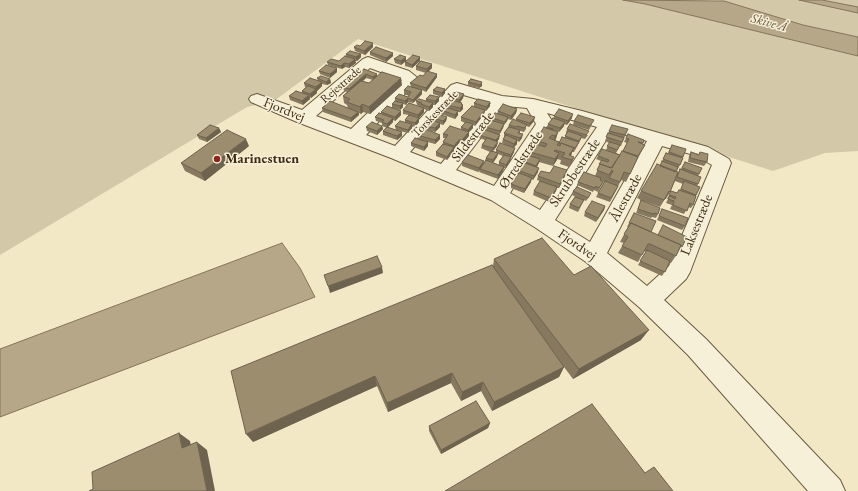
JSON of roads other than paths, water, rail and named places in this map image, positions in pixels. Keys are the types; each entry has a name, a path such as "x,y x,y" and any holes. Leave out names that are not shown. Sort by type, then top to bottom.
{"street":[{"name":"Rejestræde","path":"303,118 368,62 404,74 411,79 354,136"},
{"name":"Torskestræde","path":"398,154 457,88 501,101"},
{"name":"Fjordvej","path":"257,99 303,118 354,136 498,195 594,256 648,300 697,347 829,491"},
{"path":"501,101 533,104 657,139"},
{"name":"Sildestræde","path":"444,173 501,101"},
{"name":"Ørredstræde","path":"498,195 545,124 533,104"},
{"name":"Skrubbestræde","path":"542,222 607,125"},
{"name":"Laksestræde","path":"648,300 678,272 722,163 701,151 657,139"},
{"name":"Ålestræde","path":"594,256 657,139"}],"water":[{"name":"Skive Å","path":"623,0 724,1 803,25 858,37 858,56 645,4"},
{"path":"799,0 822,0 858,7 858,13"},
{"path":"282,243 300,268 315,297 0,417 0,349"}],"place":[{"name":"Marinestuen","path":"217,159"}]}
